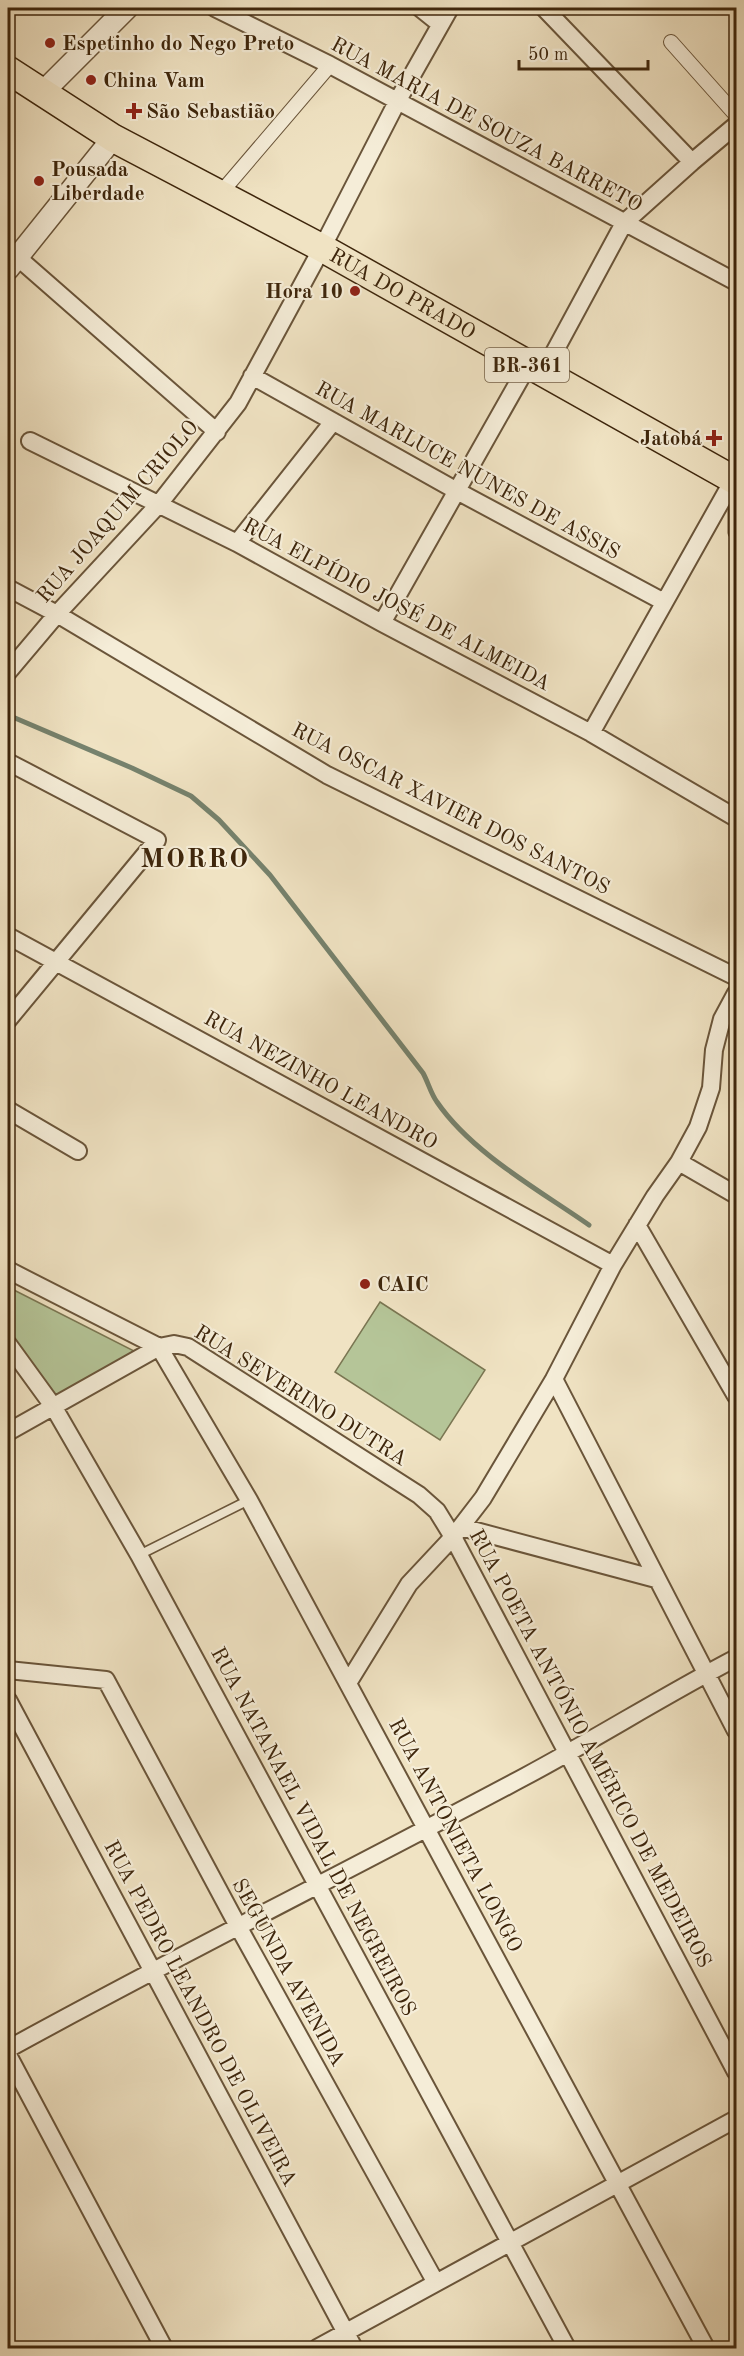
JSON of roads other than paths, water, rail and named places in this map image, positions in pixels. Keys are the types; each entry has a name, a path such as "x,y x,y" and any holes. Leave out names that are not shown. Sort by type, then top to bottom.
{"main road":[{"path":"8,70 42,94"},
{"path":"8,80 42,94"},
{"name":"BR-361","path":"42,94 113,138 322,248"},
{"name":"RUA DO PRADO","path":"322,248 536,369 736,478"}],"street":[{"path":"42,94 127,8"},
{"name":"RUA MARIA DE SOUZA BARRETO","path":"215,8 330,64 736,282"},
{"path":"420,8 440,24"},
{"name":"RUA JOAQUIM CRIOLO","path":"8,672 57,614 159,504 238,402 322,248 398,100 450,8"},
{"path":"544,8 692,162"},
{"path":"671,42 736,115"},
{"path":"219,195 330,64"},
{"path":"382,623 457,491 536,369 624,223 736,125"},
{"path":"113,138 11,259 217,432"},
{"name":"RUA MARLUCE NUNES DE ASSIS","path":"252,376 332,423 664,602"},
{"path":"237,543 332,423"},
{"name":"RUA ELPÍDIO JOSÉ DE ALMEIDA","path":"30,441 237,543 382,623 591,733 736,818"},
{"path":"591,733 736,478"},
{"name":"RUA OSCAR XAVIER DOS SANTOS","path":"8,588 57,614 327,775 736,977"},
{"path":"8,762 157,840 8,1020"},
{"name":"RUA NEZINHO LEANDRO","path":"8,936 614,1264"},
{"path":"348,1683 409,1584 457,1532 483,1498 554,1379 614,1264 679,1162 701,1117 711,1088 714,1050 722,1019 736,993"},
{"path":"8,1110 78,1150"},
{"path":"679,1162 736,1196"},
{"path":"637,1225 736,1396"},
{"name":"RUA SEVERINO DUTRA","path":"8,1270 159,1347 174,1344 188,1347 419,1495 437,1511"},
{"name":"RUA NATANAEL VIDAL DE NEGREIROS","path":"8,1344 53,1406 139,1555 567,2349"},
{"path":"8,1432 159,1347"},
{"name":"RUA ANTONIETA LONGO","path":"159,1347 249,1500 706,2349"},
{"path":"554,1379 736,1731"},
{"name":"RUA POETA ANTÓNIO AMÉRICO DE MEDEIROS","path":"437,1511 457,1532 568,1754 736,2072"},
{"path":"457,1532 656,1579"},
{"path":"8,2049 152,1970 239,1928 568,1754 736,1658"},
{"name":"SEGUNDA AVENIDA","path":"8,1670 106,1680 239,1928 436,2283"},
{"name":"RUA PEDRO LEANDRO DE OLIVEIRA","path":"8,1700 354,2349"},
{"path":"8,2055 164,2349"},
{"path":"317,2349 736,2119"}],"lane":[{"path":"736,478 733,533 736,535"},
{"path":"139,1555 249,1500"}],"waterway":[{"path":"8,715 191,796 219,820 270,875 423,1073 435,1099 468,1138 507,1170 589,1225"}],"place":[{"name":"Espetinho do Nego Preto","path":"50,43"},
{"name":"China Vam","path":"91,80"},
{"name":"São Sebastião","path":"134,111"},
{"name":"Pousada Liberdade","path":"39,181"},
{"name":"Hora 10","path":"355,291"},
{"name":"Jatobá","path":"714,438"},
{"name":"CAIC","path":"365,1284"}],"district":[{"name":"MORRO","path":"195,858"}]}
